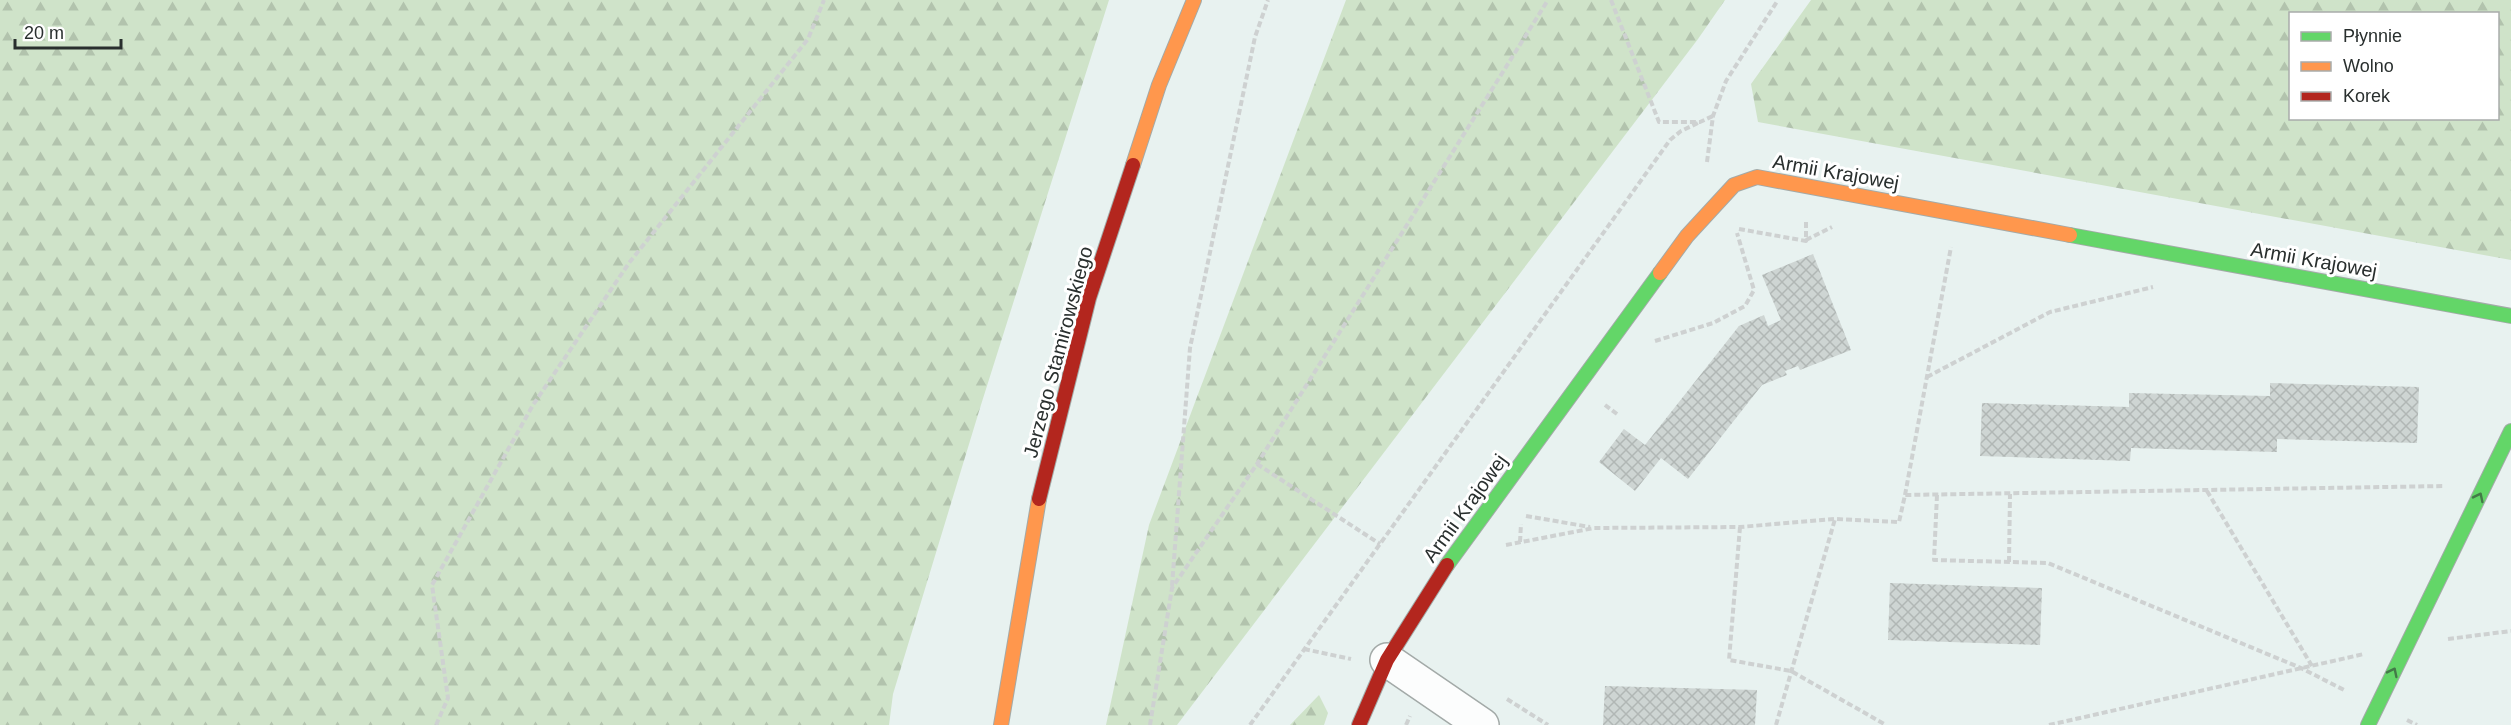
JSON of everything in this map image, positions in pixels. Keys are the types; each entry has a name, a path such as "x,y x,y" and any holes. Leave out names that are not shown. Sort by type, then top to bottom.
{"street":[{"name":"Jerzego Stamirowskiego","path":"1001,725 1040,490 1089,298 1159,85 1194,0"},
{"name":"Armii Krajowej","path":"1359,725 1373,661 1434,583 1687,236 1734,184 1757,177 2511,316"},
{"path":"2367,725 2511,431"},
{"path":"1373,661 1425,686 1482,725"}],"path":[{"path":"436,725 448,698 432,585 539,396 629,263 808,39 824,0"},
{"path":"1150,725 1172,588 1190,348 1255,37 1268,0"},
{"path":"1172,588 1257,464 1548,0"},
{"path":"1611,0 1659,122 1700,122"},
{"path":"1717,203 1706,172 1713,116 1726,81 1778,0"},
{"path":"1250,725 1670,140 1681,131 1713,116"},
{"path":"1806,213 1806,241"},
{"path":"1728,238 1743,222"},
{"path":"1736,229 1806,241 1834,226"},
{"path":"1657,333 1650,342 1713,323 1745,306 1754,290 1736,229"},
{"path":"1505,539 1499,547 1594,528 1740,527 1834,519 1899,522 1953,241"},
{"path":"1927,377 2050,312 2164,284"},
{"path":"1597,414 1611,396"},
{"path":"1604,404 1617,414"},
{"path":"1257,464 1380,544"},
{"path":"1905,495 2484,485"},
{"path":"2207,490 2312,666"},
{"path":"2009,562 2010,494"},
{"path":"1937,495 1934,560 2048,563 2301,668 2376,707 2417,725"},
{"path":"1516,523 1529,506"},
{"path":"1522,515 1594,528"},
{"path":"1520,542 1522,515"},
{"path":"1776,725 1834,519"},
{"path":"1740,527 1729,660 1791,671 1886,725"},
{"path":"2052,725 2407,644 2511,631"},
{"path":"1304,649 1373,661"},
{"path":"1406,725 1425,686"}],"green space":[{"path":"0,0 1109,0 980,408 893,694 889,725 0,725"},
{"path":"1346,0 1725,0 1698,39 1177,725 1106,725 1149,525"},
{"path":"1811,0 2511,0 2511,260 1758,122 1751,84"},
{"path":"1319,695 1328,713 1324,725 1290,725"}],"building":[{"path":"1813,254 1851,350 1800,370 1798,366 1785,371 1787,375 1762,385 1688,479 1661,458 1635,491 1599,462 1624,429 1645,445 1739,326 1764,315 1768,326 1781,320 1762,275"},
{"path":"2270,383 2419,387 2417,443 2277,439 2277,452 2131,448 2130,461 1980,456 1982,403 2129,407 2129,393 2270,396"},
{"path":"1890,583 2042,588 2040,645 1888,640"},
{"path":"1605,686 1757,690 1755,725 1603,725"}],"traffic: fast":[{"path":"2070,235 2511,316"},
{"path":"1447,565 1660,273"},
{"path":"2368,725 2511,431"}],"traffic: slow":[{"path":"1133,165 1159,85 1194,0"},
{"path":"1660,273 1687,236 1734,185 1757,177 2070,235"},
{"path":"1001,725 1039,499"}],"traffic: jam":[{"path":"1039,499 1089,298 1133,165"},
{"path":"1359,725 1387,660 1447,565"}]}
